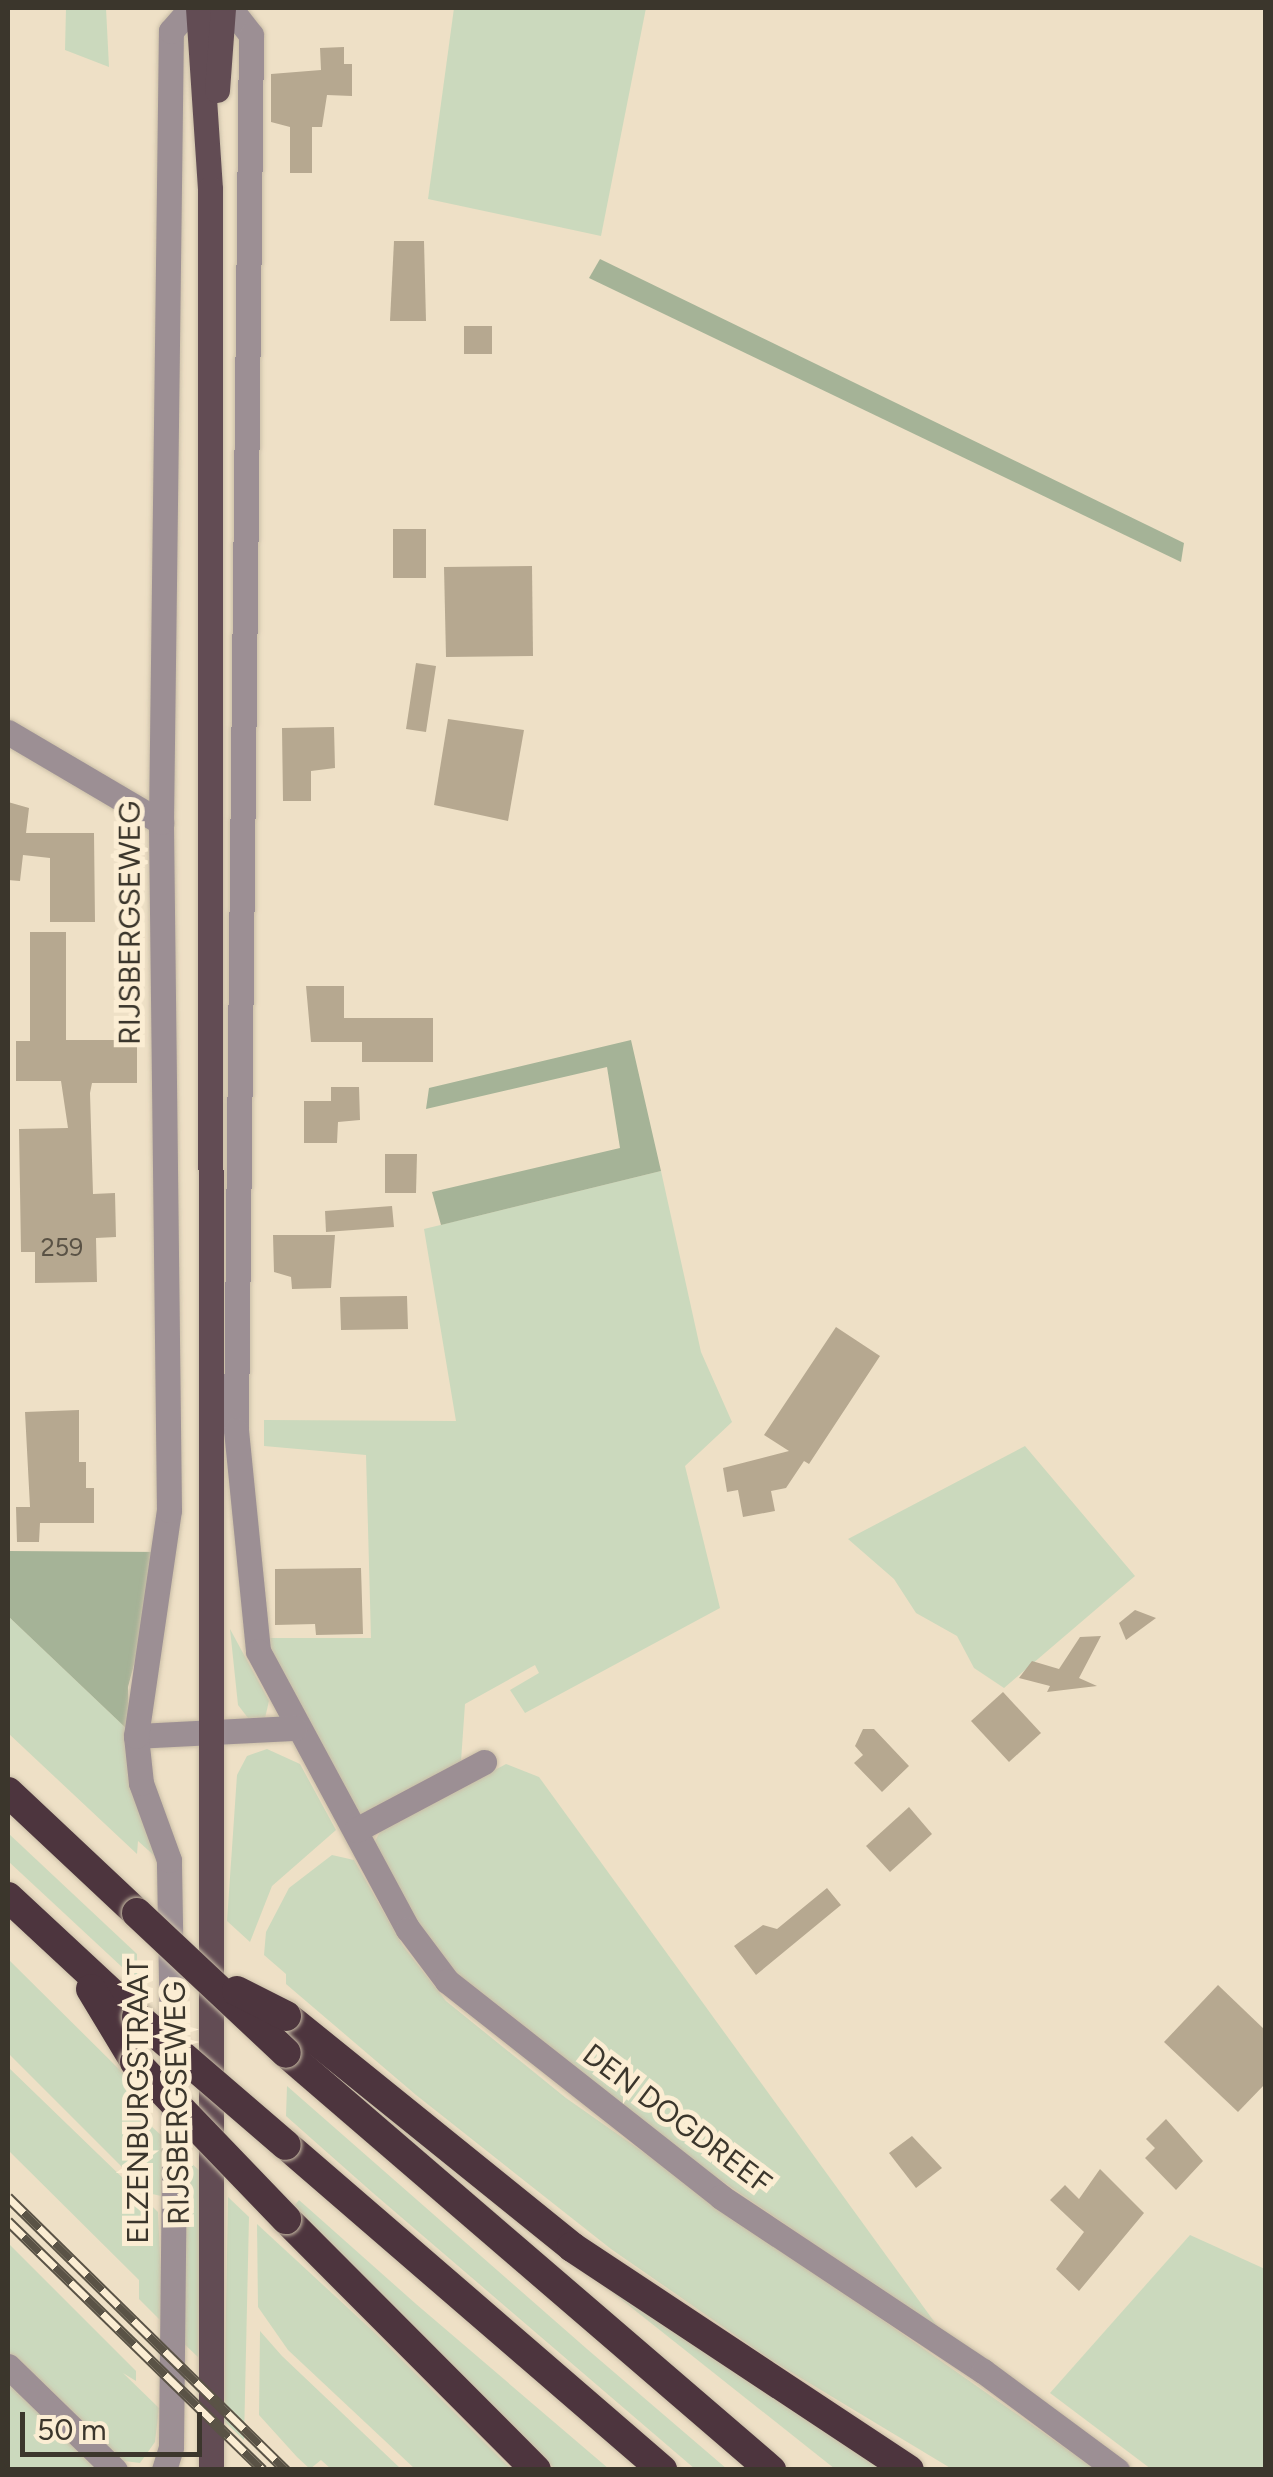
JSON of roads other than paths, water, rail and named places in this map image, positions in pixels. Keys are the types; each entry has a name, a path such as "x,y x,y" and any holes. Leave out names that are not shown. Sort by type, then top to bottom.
{"highway":[{"path":"8,1792 286,2053 772,2470"},
{"path":"8,1897 137,2017 662,2470"},
{"path":"74,1960 136,2062 536,2470"},
{"path":"208,1976 286,2016 572,2247 910,2470"}],"main road":[{"name":"RIJSBERGSEWEG","path":"195,8 210,189 210,2470"},
{"name":"RIJSBERGSEWEG","path":"210,189 226,8"}],"street":[{"name":"RIJSBERGSEWEG","path":"136,1736 169,1510 161,822 171,31 195,8"},
{"path":"136,1736 211,1736 295,1728 258,1651 236,1430 252,35 226,8"},
{"path":"8,732 161,822"},
{"name":"DEN DOGDREEF","path":"295,1728 356,1830 408,1929 447,1981 720,2198 983,2371 1117,2470"},
{"name":"ELZENBURGSTRAAT","path":"136,1736 142,1783 169,1860 174,2152 171,2446 164,2470"},
{"path":"356,1830 484,1762"},
{"path":"8,2366 115,2470"}],"railway":[{"path":"8,2197 286,2470"},
{"path":"8,2221 263,2470"}]}
